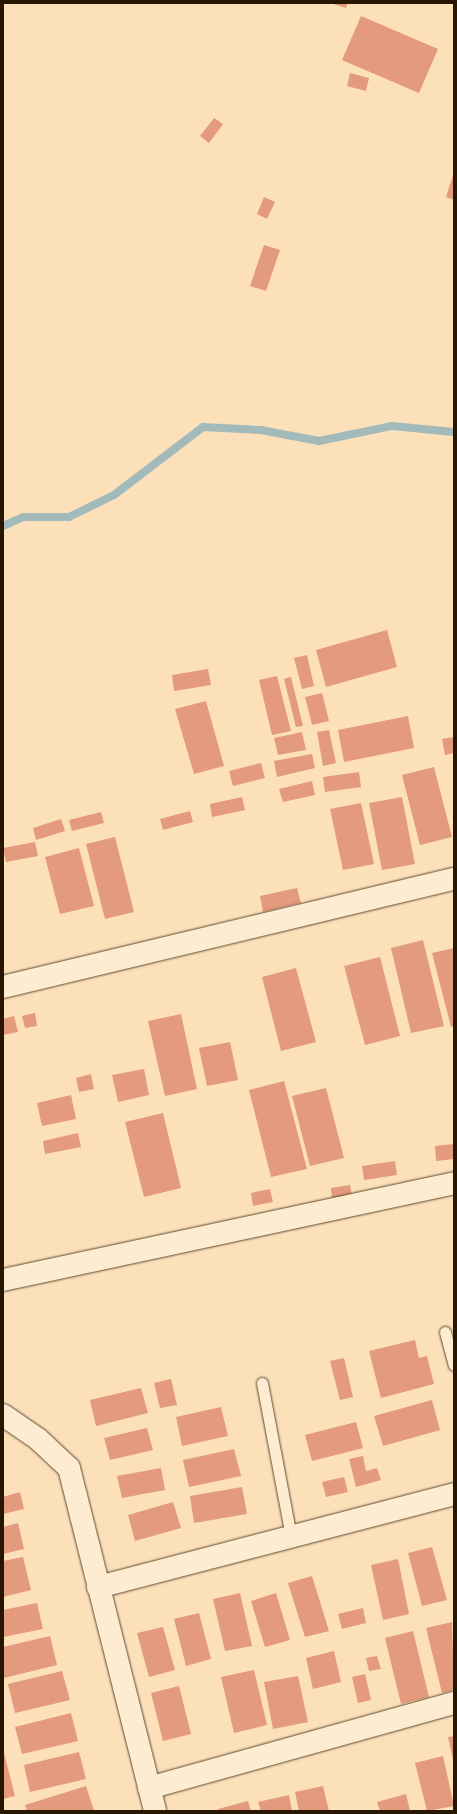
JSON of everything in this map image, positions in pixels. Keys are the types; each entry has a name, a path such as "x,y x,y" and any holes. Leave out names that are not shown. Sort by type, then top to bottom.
{"street":[{"path":"3,987 454,879"},
{"path":"3,1280 454,1183"},
{"path":"3,1415 38,1439 69,1468 155,1811"},
{"path":"98,1587 291,1537 453,1498"},
{"path":"149,1788 454,1703"}],"lane":[{"path":"444,1332 454,1365"},
{"path":"262,1383 291,1537"}],"building":[{"path":"330,3 348,3 346,8"},
{"path":"361,16 438,49 419,93 342,60"},
{"path":"350,73 369,78 366,91 347,86"},
{"path":"214,118 223,124 209,143 200,136"},
{"path":"454,172 454,200 446,197"},
{"path":"264,197 275,202 267,219 257,214"},
{"path":"264,245 280,250 266,291 250,286"},
{"path":"387,630 397,667 326,687 316,650"},
{"path":"307,655 314,686 302,689 294,658"},
{"path":"208,669 211,685 174,691 172,675"},
{"path":"277,676 291,731 272,735 259,680"},
{"path":"291,677 303,726 296,727 284,679"},
{"path":"322,693 329,721 312,725 305,697"},
{"path":"206,701 224,766 194,774 175,709"},
{"path":"408,716 414,748 344,762 338,730"},
{"path":"329,730 336,763 323,766 317,732"},
{"path":"302,732 306,750 278,755 274,738"},
{"path":"454,737 454,753 445,755 442,739"},
{"path":"312,754 315,768 277,777 274,761"},
{"path":"261,763 265,778 233,786 229,771"},
{"path":"434,767 452,837 420,845 402,775"},
{"path":"359,772 361,787 325,792 323,777"},
{"path":"312,781 315,795 283,802 279,789"},
{"path":"242,797 245,810 212,817 210,804"},
{"path":"402,797 415,864 382,870 369,803"},
{"path":"361,803 374,864 343,870 330,809"},
{"path":"190,811 193,822 163,830 160,819"},
{"path":"101,812 104,823 72,831 69,820"},
{"path":"61,819 65,831 36,840 33,828"},
{"path":"115,837 134,912 105,919 86,844"},
{"path":"35,842 38,856 6,862 3,848"},
{"path":"79,848 94,906 60,914 45,857"},
{"path":"297,888 301,903 263,912 260,896"},
{"path":"423,940 444,1026 411,1033 391,948"},
{"path":"454,948 454,1026 451,1027 432,953"},
{"path":"380,957 400,1036 365,1045 344,966"},
{"path":"296,968 316,1042 281,1051 262,977"},
{"path":"35,1013 37,1026 25,1028 22,1016"},
{"path":"181,1014 197,1089 165,1096 148,1021"},
{"path":"14,1016 18,1032 3,1035 3,1019"},
{"path":"230,1042 238,1080 207,1086 199,1048"},
{"path":"144,1069 149,1095 118,1102 112,1075"},
{"path":"91,1074 94,1089 79,1092 76,1078"},
{"path":"284,1081 307,1169 271,1177 249,1090"},
{"path":"326,1088 344,1158 310,1166 292,1096"},
{"path":"71,1095 76,1119 42,1126 37,1103"},
{"path":"163,1113 181,1188 144,1197 125,1122"},
{"path":"78,1133 81,1147 45,1154 43,1141"},
{"path":"454,1144 454,1159 436,1161 435,1146"},
{"path":"395,1161 397,1175 364,1180 362,1166"},
{"path":"350,1185 352,1195 332,1198 331,1188"},
{"path":"270,1189 273,1202 253,1206 251,1193"},
{"path":"415,1340 419,1358 427,1356 434,1384 381,1398 369,1351"},
{"path":"344,1358 353,1397 340,1400 330,1361"},
{"path":"171,1379 177,1405 160,1408 154,1383"},
{"path":"141,1388 148,1413 96,1426 90,1400"},
{"path":"432,1400 440,1430 383,1446 374,1416"},
{"path":"221,1407 228,1436 182,1446 176,1417"},
{"path":"356,1422 363,1448 312,1461 305,1435"},
{"path":"147,1428 153,1450 110,1460 104,1438"},
{"path":"234,1449 241,1476 189,1487 183,1460"},
{"path":"363,1456 366,1471 377,1468 381,1480 356,1487 349,1459"},
{"path":"161,1468 165,1490 122,1498 117,1476"},
{"path":"344,1477 348,1492 326,1497 322,1482"},
{"path":"242,1487 247,1514 194,1523 190,1496"},
{"path":"20,1492 24,1509 3,1514 3,1497"},
{"path":"173,1502 181,1528 135,1541 128,1515"},
{"path":"18,1523 24,1549 3,1554 3,1527"},
{"path":"432,1547 447,1600 422,1606 408,1553"},
{"path":"23,1557 31,1590 3,1597 3,1561"},
{"path":"398,1559 409,1614 383,1620 371,1565"},
{"path":"312,1576 329,1631 305,1637 288,1583"},
{"path":"240,1593 252,1646 225,1651 213,1599"},
{"path":"276,1593 290,1640 265,1647 251,1601"},
{"path":"37,1603 43,1629 3,1637 3,1610"},
{"path":"363,1608 366,1623 342,1629 338,1614"},
{"path":"199,1613 211,1659 186,1666 174,1619"},
{"path":"452,1622 454,1690 442,1693 426,1628"},
{"path":"163,1627 175,1670 149,1677 137,1633"},
{"path":"413,1631 429,1697 401,1704 385,1638"},
{"path":"50,1636 57,1665 4,1678 3,1647"},
{"path":"334,1651 341,1682 313,1689 306,1658"},
{"path":"377,1656 381,1669 369,1671 366,1658"},
{"path":"254,1670 267,1725 234,1733 221,1677"},
{"path":"62,1671 70,1700 15,1713 8,1684"},
{"path":"365,1674 371,1700 358,1703 352,1677"},
{"path":"298,1676 308,1722 273,1729 264,1682"},
{"path":"179,1686 191,1734 163,1741 151,1693"},
{"path":"71,1713 78,1741 22,1754 15,1727"},
{"path":"454,1736 454,1760 453,1760 448,1737"},
{"path":"3,1749 15,1796 3,1799"},
{"path":"79,1752 86,1779 30,1792 24,1765"},
{"path":"443,1756 454,1806 427,1811 415,1763"},
{"path":"86,1786 94,1811 27,1811 25,1805"},
{"path":"323,1786 329,1811 299,1811 295,1792"},
{"path":"406,1794 410,1811 380,1811 377,1802"},
{"path":"289,1795 292,1811 261,1811 258,1802"},
{"path":"248,1801 251,1811 219,1811 218,1809"}],"waterway":[{"path":"3,526 23,517 69,517 114,495 203,427 261,430 319,441 392,426 454,432"}]}
